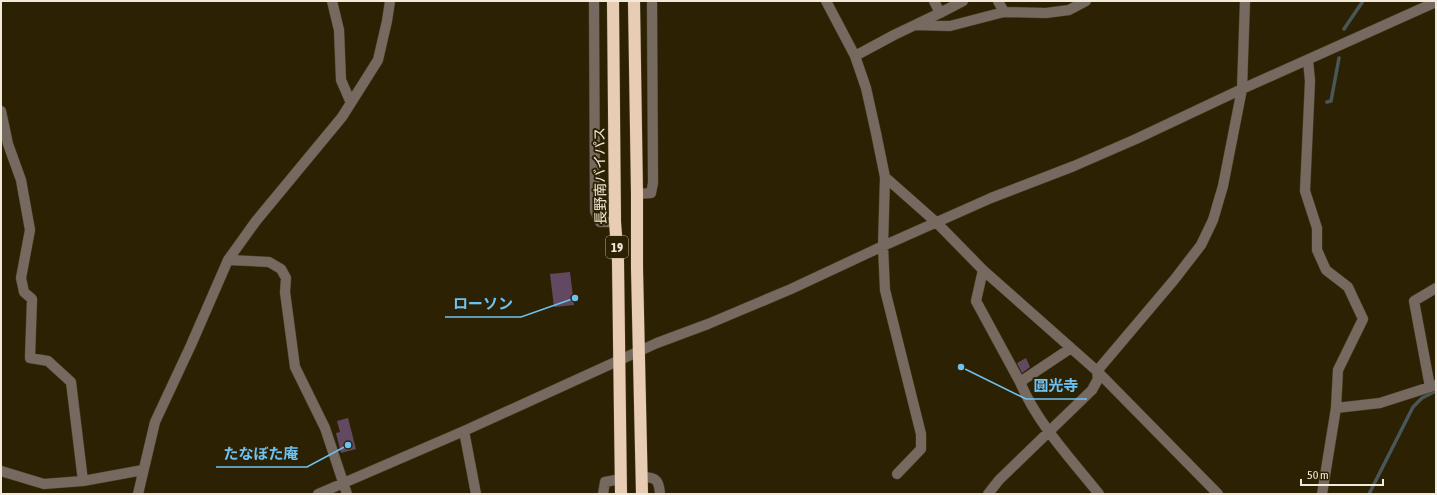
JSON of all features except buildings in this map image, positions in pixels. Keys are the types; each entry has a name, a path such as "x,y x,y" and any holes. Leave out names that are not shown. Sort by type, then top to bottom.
{"highway":[{"name":"長野南バイパス","path":"613,1 615,222 618,261 621,494"},
{"name":"19","path":"634,1 637,268 642,494"}],"street":[{"path":"332,1 339,30 341,80 351,103"},
{"path":"138,494 155,422 228,260 256,221 342,117 378,60 387,22 390,1"},
{"path":"594,1 595,211 600,222 615,222"},
{"path":"637,194 651,193 653,183 652,1"},
{"path":"826,1 854,56 866,88 885,177 883,246 885,290 920,434 921,449 897,474"},
{"path":"934,1 940,13"},
{"path":"854,56 963,1"},
{"path":"998,1 1004,12"},
{"path":"914,25 950,26 1004,12 1046,13 1069,10 1086,1"},
{"path":"988,494 1003,476 1092,390 1098,379 1097,371 1174,280 1201,245 1212,220 1223,186 1242,89 1246,1"},
{"path":"318,494 464,431 657,343 708,324 791,289 991,198 1074,166 1136,139 1242,89 1436,2"},
{"path":"1308,60 1310,81 1305,191 1317,228 1317,250 1326,270 1348,287 1363,319 1338,370 1336,408 1322,494"},
{"path":"1,111 8,144 21,180 30,230 21,278 24,292 32,299 30,358 48,361 71,382 83,481"},
{"path":"885,177 936,223 984,270 1097,371 1218,494"},
{"path":"228,260 269,262 281,269 286,278 285,292 295,367 325,428 347,494"},
{"path":"984,270 976,301 1025,394 1050,431 1099,494"},
{"path":"1336,408 1380,403 1433,386 1414,301 1436,288"},
{"path":"1020,382 1070,348"},
{"path":"464,431 476,494"},
{"path":"1,471 44,484 83,481 143,470"},
{"path":"642,477 651,477 656,480 659,485 660,494"},
{"path":"603,494 604,482 621,479"}],"waterway":[{"path":"1344,29 1363,1"},
{"path":"1327,102 1331,101 1339,58"},
{"path":"1369,494 1413,407 1422,398 1436,391"}],"place":[{"name":"ローソン","path":"575,298"},
{"name":"圓光寺","path":"961,367"},
{"name":"たなぼた庵","path":"348,445"}]}
